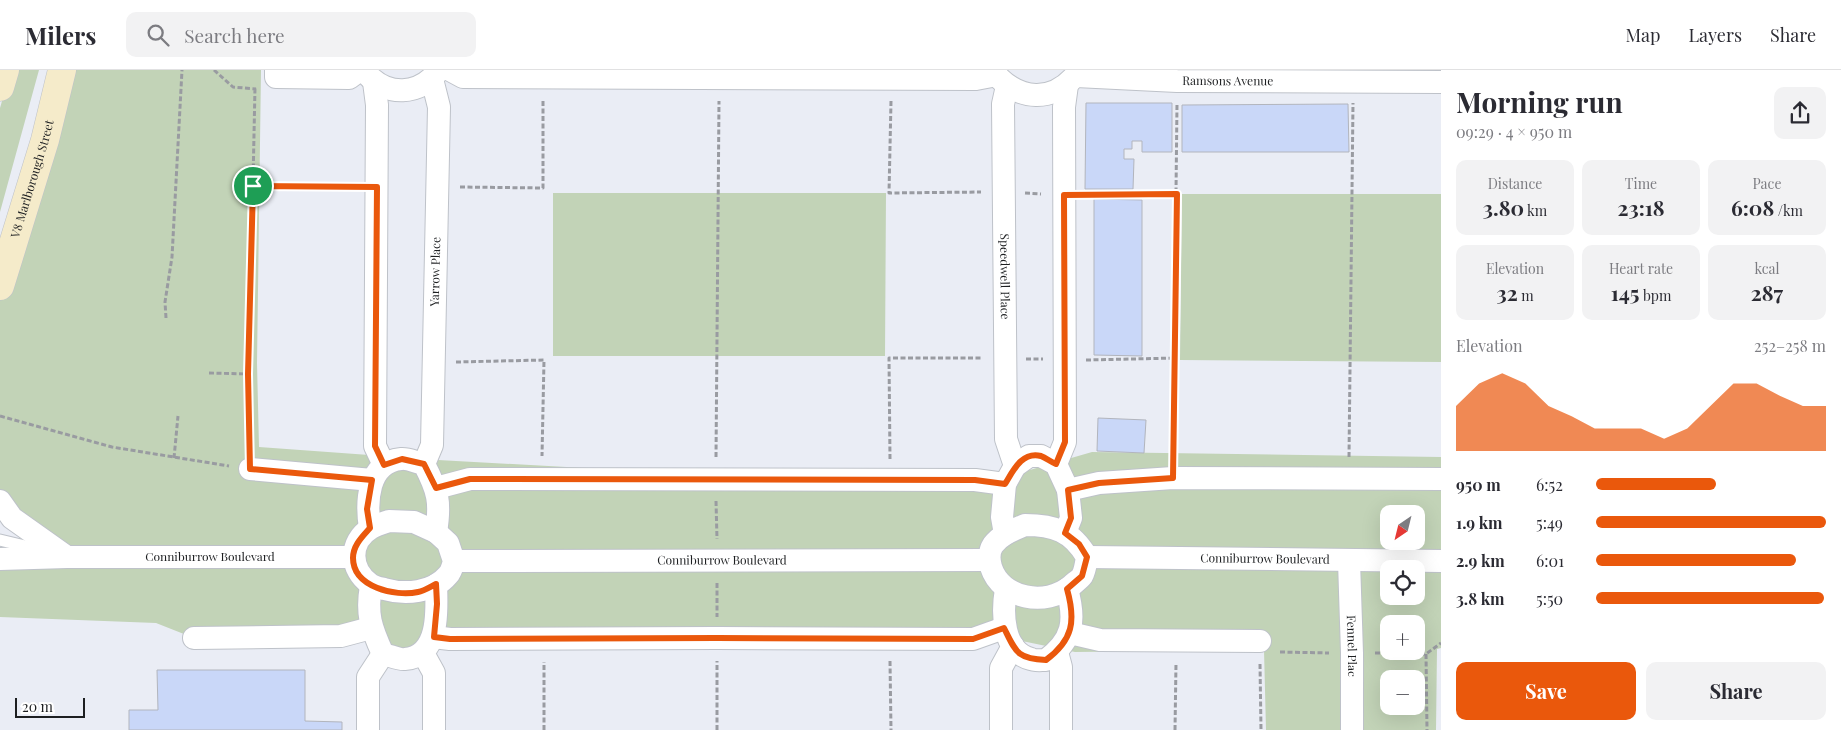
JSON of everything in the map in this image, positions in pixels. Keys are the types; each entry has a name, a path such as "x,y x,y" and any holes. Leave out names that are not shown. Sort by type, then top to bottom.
{"main road":[{"path":"0,87 5,70"},
{"name":"V8 Marlborough Street","path":"1,286 45,140 62,70"}],"street":[{"path":"269,76 349,78 366,74 389,88 404,90 419,87 441,73 463,76 544,78 577,74 674,74 719,78 858,74 892,78 976,79 1000,77 1022,93 1038,96 1053,93 1074,77"},
{"name":"Yarrow Place","path":"424,464 432,446 438,107 441,73"},
{"path":"366,74 377,104 367,187 375,446 378,472 367,509 370,528"},
{"name":"Speedwell Place","path":"1000,77 1003,104 1006,440 1010,475"},
{"path":"1056,464 1065,442 1064,107 1074,77"},
{"name":"Ramsons Avenue","path":"1074,77 1177,81 1441,82"},
{"path":"1005,534 1002,517 1010,475 1029,456 1041,456 1056,464 1068,490 1071,518 1065,533"},
{"path":"250,469 378,472 402,459 424,464 436,488 439,512 436,532"},
{"path":"436,488 470,479 975,480 1010,475"},
{"path":"1068,490 1099,483 1173,478 1441,479"},
{"path":"0,501 12,518 68,557"},
{"path":"389,520 414,522 436,532 448,543 454,561 448,575 436,584 418,592 396,592 371,586 358,573 353,557 358,542 370,528 389,520"},
{"path":"1025,525 1044,525 1065,533 1079,544 1087,557 1082,576 1067,589 1047,597 1028,597 1006,589 994,575 989,560 992,546 1005,534 1025,525"},
{"name":"Conniburrow Boulevard","path":"0,559 68,557 353,557"},
{"name":"Conniburrow Boulevard","path":"1087,557 1441,561"},
{"name":"Conniburrow Boulevard","path":"454,561 989,560"},
{"name":"Fennel Plac","path":"1350,561 1352,730"},
{"path":"434,730 434,673 428,645 437,604 436,584"},
{"path":"371,586 368,600 371,628 382,654"},
{"path":"1006,589 1004,603 1009,637 1016,651 1030,659 1046,660 1057,652 1070,634 1071,605 1067,589"},
{"path":"194,638 341,636 371,628"},
{"path":"1070,634 1100,640 1260,641"},
{"path":"382,654 405,659 428,645 450,639 973,639 1009,637"},
{"path":"1001,730 1001,668 1009,637"},
{"path":"1057,652 1062,667 1062,730"},
{"path":"368,730 368,677 382,654"}],"lane":[{"name":"Conniburrow Boulevard","path":"0,540 68,557"}],"path":[{"path":"166,318 166,302 172,257 182,70"},
{"path":"214,70 233,87 268,88 269,76"},
{"path":"0,416 112,447 250,469 248,374 255,89 269,76"},
{"path":"437,186 543,188 544,78"},
{"path":"717,730 716,478 719,78"},
{"path":"892,78 889,192 1004,192 1064,195 1177,194"},
{"path":"1173,478 1177,81"},
{"path":"1349,478 1354,81"},
{"path":"356,177 367,187"},
{"path":"253,186 367,187"},
{"path":"433,362 544,360 542,479"},
{"path":"209,373 248,374"},
{"path":"174,458 178,416"},
{"path":"890,638 891,730"},
{"path":"544,639 544,730"},
{"path":"1175,730 1176,640"},
{"path":"1260,641 1261,730"},
{"path":"1426,654 1427,730"}],"green space":[{"path":"11,70 39,70 0,212 0,108"},
{"path":"62,70 261,70 257,363 259,447 438,460 964,489 1092,452 1441,457 1441,648 1437,649 1436,730 1266,730 1264,650 1075,652 959,628 444,641 368,677 370,670 371,629 194,638 156,623 0,617 0,559 66,557 0,501 0,297"},
{"path":"553,193 886,193 885,356 553,356"},
{"path":"1182,194 1441,194 1441,362 1180,360"}],"building":[{"path":"1086,103 1172,103 1172,152 1142,152 1142,141 1132,141 1132,149 1124,149 1124,159 1134,159 1133,189 1085,189"},
{"path":"1348,104 1349,152 1182,152 1182,105"},
{"path":"1094,199 1142,200 1142,356 1094,355"},
{"path":"1098,418 1146,420 1144,453 1097,451"},
{"path":"157,670 305,670 305,721 342,722 342,730 129,730 129,710 158,710"}],"route":[{"path":"253,186 377,187 375,446 384,465 402,459 424,464 436,488 470,479 975,480 1005,484 1015,466 1029,456 1041,456 1056,464 1065,442 1064,195 1177,194 1173,478 1099,483 1068,490 1071,518 1065,533 1079,544 1087,557 1082,576 1067,589 1071,605 1070,634 1060,650 1046,660 1030,659 1016,651 1004,628 973,639 450,639 434,637 437,604 436,584 418,592 396,592 371,586 358,573 353,557 358,542 370,528 367,509 372,480 250,469 248,374 253,186"}]}
